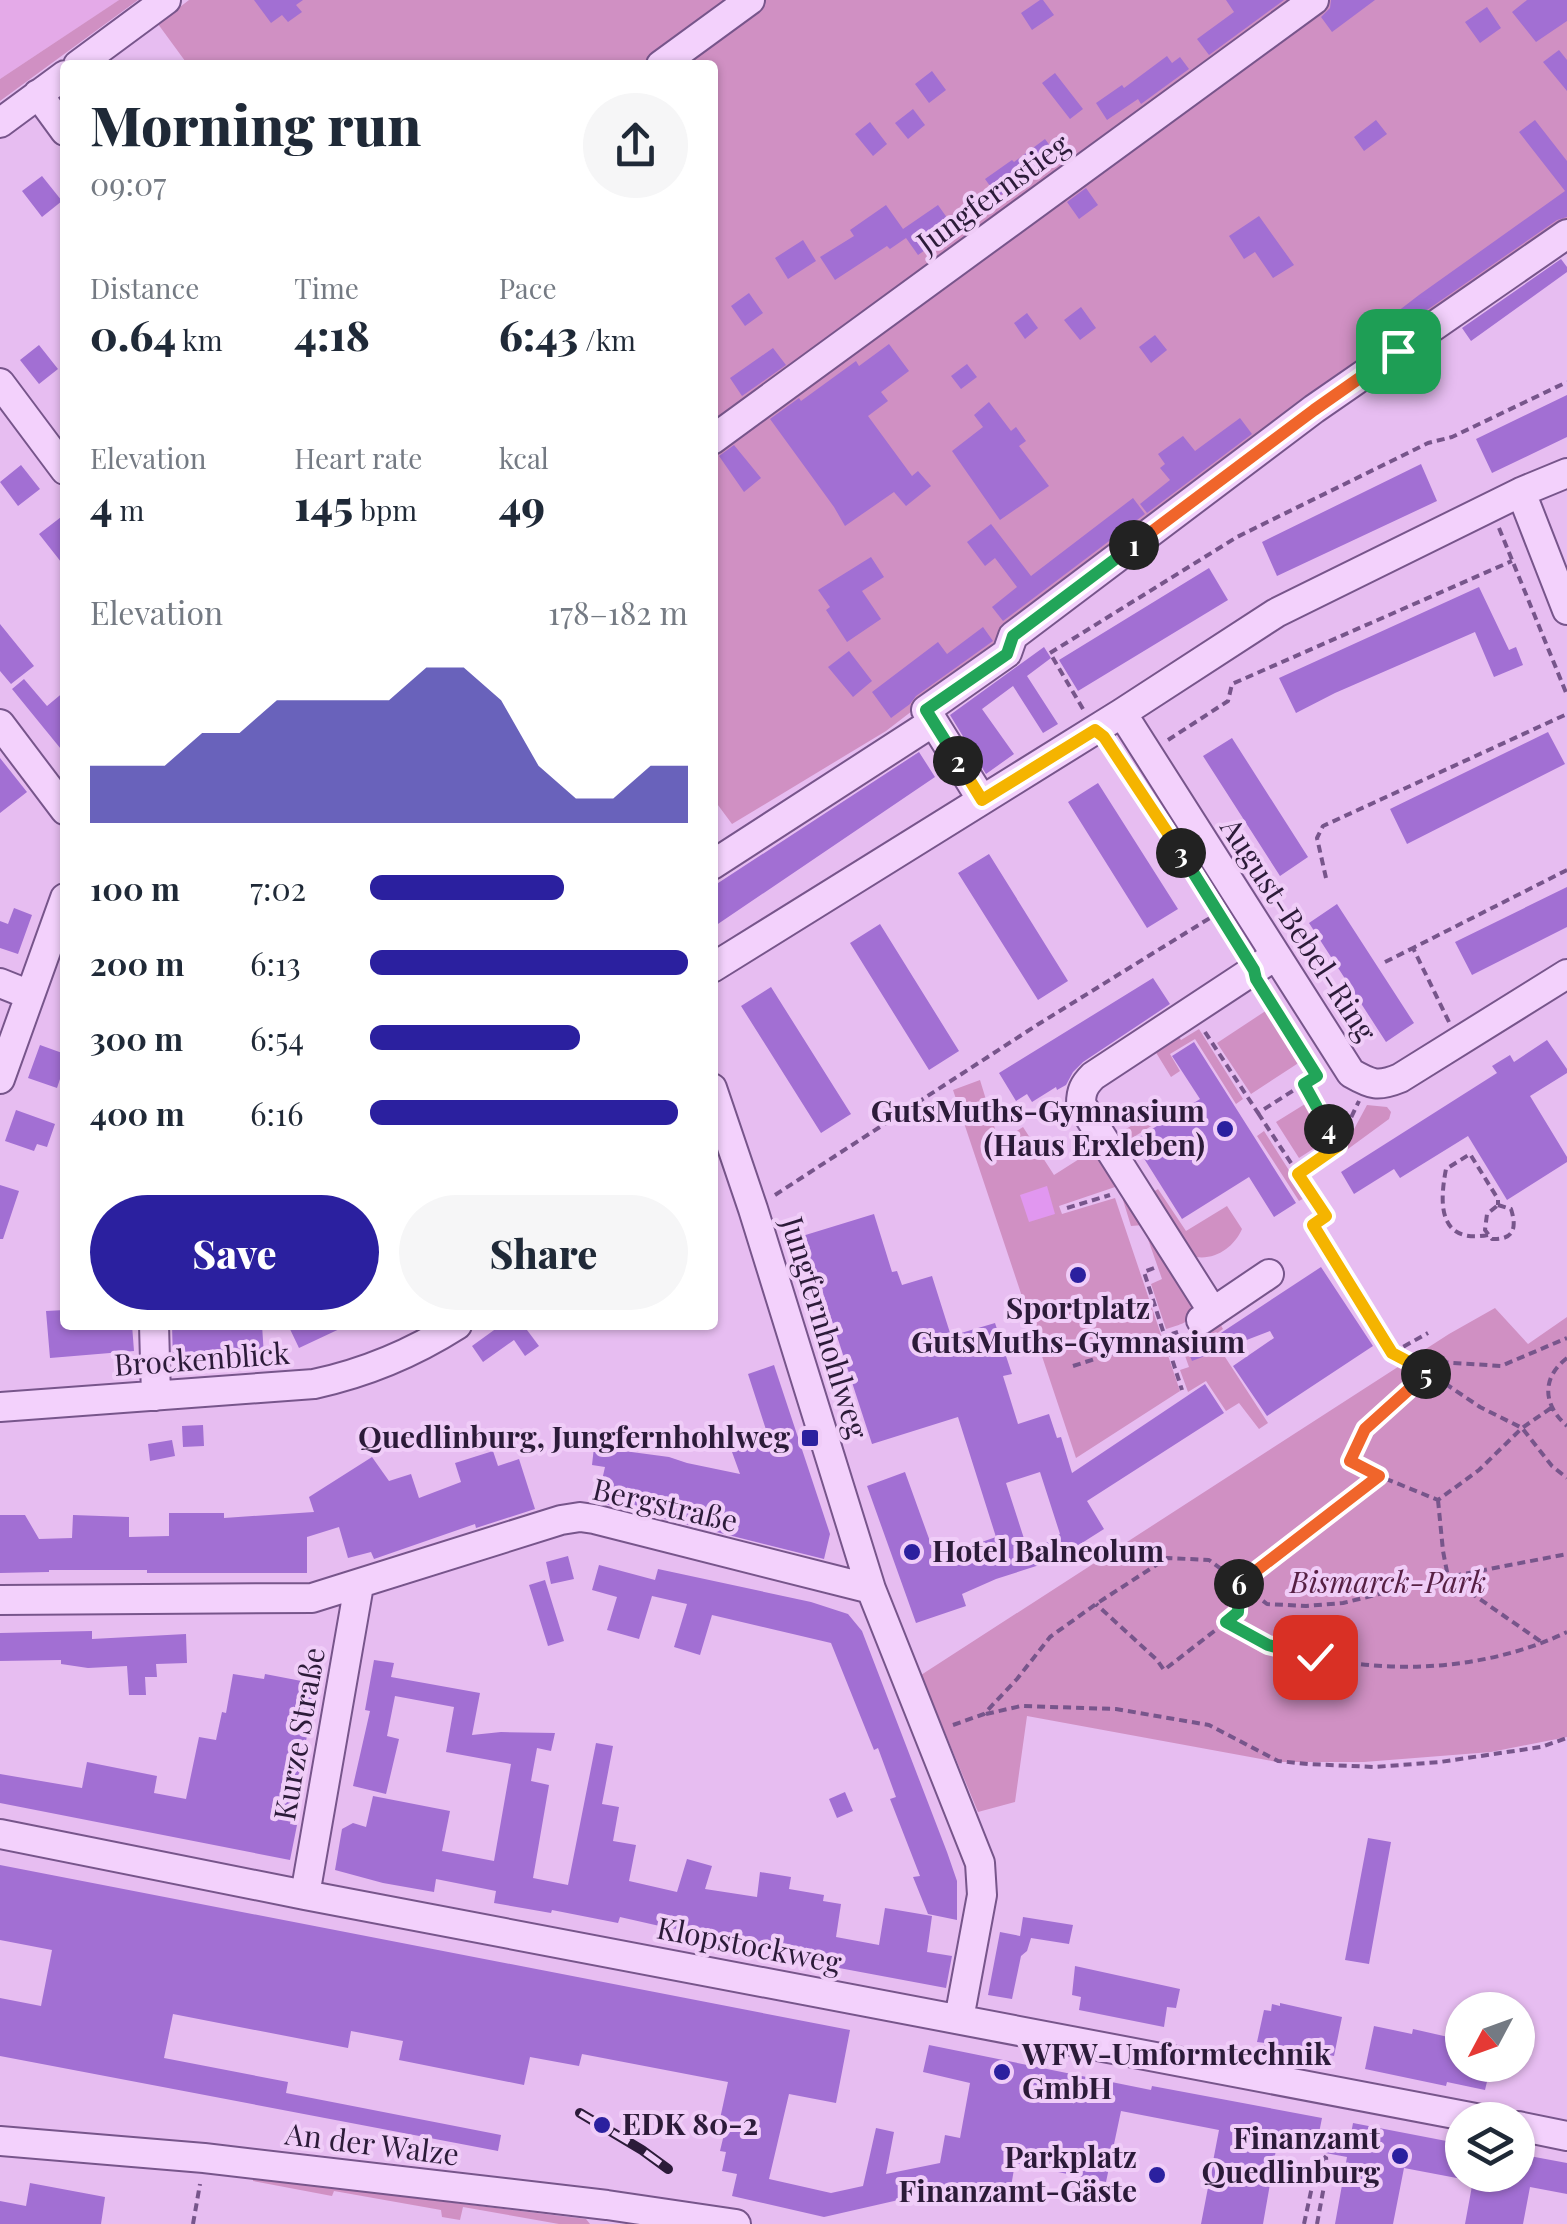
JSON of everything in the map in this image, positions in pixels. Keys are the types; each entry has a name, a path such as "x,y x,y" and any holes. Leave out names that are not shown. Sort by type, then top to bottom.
{"street":[{"path":"85,60 166,0"},
{"path":"668,60 750,0"},
{"name":"Jungfernstieg","path":"718,436 1314,0"},
{"path":"0,124 60,79"},
{"path":"38,94 60,125"},
{"path":"982,800 926,710 1007,654 1013,636 1314,410 1567,234"},
{"path":"0,383 60,463"},
{"path":"718,964 1276,614 1567,473"},
{"path":"1521,492 1567,610"},
{"name":"August-Bebel-Ring","path":"1122,713 1239,899 1264,963 1351,1073 1382,1085 1400,1078 1567,974"},
{"path":"718,861 933,722"},
{"path":"0,724 60,803"},
{"path":"0,1079 60,912"},
{"path":"1264,963 1094,1076 1084,1085 1081,1104 1207,1316 1269,1274"},
{"path":"0,983 30,994"},
{"name":"Jungfernhohlweg","path":"718,1106 871,1589"},
{"path":"154,1330 156,1396"},
{"name":"Brockenblick","path":"0,1407 289,1388 335,1379 398,1357 448,1330"},
{"name":"Bergstraße","path":"0,1600 298,1600 359,1585 562,1520 580,1518 594,1518 871,1589"},
{"name":"Kurze Straße","path":"305,1894 359,1585"},
{"path":"871,1589 982,1874 982,1894 959,2019"},
{"name":"Klopstockweg","path":"0,1834 1445,2112"},
{"path":"1535,2129 1567,2136"},
{"name":"An der Walze","path":"0,2140 204,2158 607,2204 736,2224"}],"path":[{"path":"1136,784 1095,730 1050,653 1237,537 1428,443 1452,436 1567,382"},
{"path":"1490,507 1567,694"},
{"path":"1147,753 1228,700 1232,684 1512,561"},
{"path":"1326,878 1318,838 1323,826 1567,714"},
{"path":"1385,962 1567,870"},
{"path":"753,1209 1239,899"},
{"path":"1413,948 1453,1029"},
{"path":"1264,963 1256,979 1317,1076"},
{"path":"1192,1010 1326,1216 1313,1225 1392,1353 1480,1408 1522,1428 1552,1466 1567,1478"},
{"path":"1258,1113 1342,1060"},
{"path":"1298,1174 1338,1146 1368,1082"},
{"path":"1304,1084 1338,1146"},
{"path":"1488,1235 1467,1235 1445,1221 1442,1203 1446,1169 1470,1154 1498,1198 1498,1206"},
{"path":"1067,1208 1133,1186"},
{"path":"1498,1206 1510,1210 1515,1222 1512,1233 1503,1240 1492,1239 1485,1230 1487,1214 1498,1206"},
{"path":"1150,1255 1155,1268 1144,1272 1182,1390"},
{"path":"1074,1366 1182,1331 1207,1316"},
{"path":"1392,1353 1428,1332"},
{"path":"1438,1500 1350,1461 1365,1429 1440,1362 1500,1366 1567,1338"},
{"path":"1567,1358 1554,1370 1548,1395 1551,1408 1567,1426"},
{"path":"1438,1500 1551,1408"},
{"path":"1096,1604 1164,1670 1238,1612 1240,1582 1379,1476"},
{"path":"1438,1500 1448,1577 1543,1643"},
{"path":"984,1714 1050,1637 1168,1558 1209,1560 1268,1604 1306,1606 1343,1603 1567,1554"},
{"path":"1226,1622 1268,1645 1352,1664 1417,1668 1478,1659 1543,1643 1567,1632"},
{"path":"929,1733 1021,1706 1116,1709 1209,1725 1278,1761 1358,1766 1440,1762 1541,1747 1567,1738"},
{"path":"1304,2224 1316,2168 1327,2156 1317,2224"},
{"path":"193,2224 204,2158"}],"shaded area":[{"path":"0,0 119,0 0,79"}],"green space":[{"path":"119,0 138,0 0,101 0,79"},
{"path":"189,0 1567,0 1567,224 1297,415 886,731 732,824 718,805 718,60 184,60 158,24"},
{"path":"1267,1010 1300,1062 1251,1094 1217,1043"},
{"path":"1199,1029 1243,1099 1236,1104 1195,1039 1170,1054 1180,1071 1171,1077 1152,1046 1175,1031 1181,1040"},
{"name":"Sportplatz GutsMuths-Gymnasium","path":"980,1080 999,1142 1023,1127 1054,1175 1098,1147 1121,1185 1059,1206 1062,1214 1115,1198 1180,1391 1076,1458 953,1090"},
{"path":"1167,1103 1172,1113 1121,1145 1115,1136"},
{"path":"1305,1104 1327,1140 1299,1158 1276,1122"},
{"path":"1367,1105 1387,1107 1391,1112 1389,1119 1348,1149 1345,1146"},
{"path":"1264,1131 1306,1197 1299,1201 1257,1136"},
{"path":"1158,1189 1186,1231 1227,1206 1242,1229 1224,1251 1196,1257 1153,1192"},
{"path":"1129,1197 1198,1304 1189,1319 1166,1329 1151,1284 1162,1279 1143,1225 1131,1226 1123,1200"},
{"name":"Bismarck-Park","path":"1495,1308 1528,1344 1567,1317 1567,1737 1491,1752 1364,1762 1277,1762 1027,1716 1015,1802 978,1812 921,1675"},
{"path":"1219,1322 1223,1329 1212,1337 1268,1423 1259,1429 1239,1403 1226,1411 1206,1381 1188,1392 1180,1370 1189,1367 1179,1339 1193,1333 1196,1337"},
{"path":"253,2178 586,2219 590,2224 559,2224 463,2207 460,2220 442,2217 441,2210 334,2191 332,2196"}],"sand":[{"path":"1047,1186 1055,1214 1029,1222 1020,1195"}],"building":[{"path":"254,0 303,0 296,5 302,12 288,22 282,15 271,23"},
{"path":"1040,0 1054,15 1032,30 1021,13"},
{"path":"1226,0 1284,0 1209,55 1197,39 1234,12"},
{"path":"1331,0 1375,0 1332,32 1321,17 1330,8"},
{"path":"1527,0 1567,0 1567,21 1536,42 1512,12"},
{"path":"1487,7 1501,28 1480,43 1465,22"},
{"path":"1559,50 1567,60 1567,91 1543,62"},
{"path":"1167,56 1172,63 1180,57 1189,69 1141,104 1138,99 1107,120 1096,103"},
{"path":"932,71 946,90 929,103 915,84"},
{"path":"1055,73 1083,109 1070,119 1042,83"},
{"path":"913,109 925,125 908,139 895,123"},
{"path":"1376,120 1387,134 1364,151 1354,137"},
{"path":"1535,120 1567,161 1567,217 1557,220 1375,346 1367,335 1565,191 1519,132"},
{"path":"870,122 887,144 873,156 855,134"},
{"path":"1045,139 1059,158 998,197 985,179"},
{"path":"42,176 60,203 42,217 22,191"},
{"path":"1086,188 1098,205 1079,219 1067,202"},
{"path":"886,205 903,229 938,205 955,229 918,255 906,238 890,249 887,246 835,280 820,257 854,236 850,230"},
{"path":"1259,216 1294,265 1273,278 1255,252 1244,259 1229,236"},
{"path":"803,240 816,261 788,279 775,258"},
{"path":"1561,259 1567,272 1471,341 1462,328"},
{"path":"749,293 763,313 745,326 731,306"},
{"path":"1081,307 1096,328 1080,340 1064,320"},
{"path":"1027,313 1038,328 1025,339 1014,323"},
{"path":"1155,335 1167,350 1151,363 1139,347"},
{"path":"889,344 909,371 881,392 888,401 868,416 912,476 918,471 931,486 906,506 894,492 845,526 770,419 856,361 859,366"},
{"path":"39,345 58,369 39,384 20,360"},
{"path":"773,348 786,365 742,396 730,378"},
{"path":"967,364 977,377 961,389 951,376"},
{"path":"1567,395 1567,437 1492,473 1476,439"},
{"path":"989,402 1011,431 1016,427 1026,441 1019,446 1049,486 1000,520 952,451 983,427 974,415"},
{"path":"1240,418 1252,434 1147,513 1140,504 1170,480 1160,468 1165,464 1158,454 1183,436 1195,451"},
{"path":"734,445 761,478 744,492 719,456"},
{"path":"1421,464 1437,501 1277,576 1262,542"},
{"path":"21,465 40,489 18,506 0,482"},
{"path":"1133,498 1145,514 1003,621 992,607 1017,587 995,558 985,566 967,542 991,524 1031,576"},
{"path":"60,518 60,561 39,534"},
{"path":"871,557 884,577 862,591 881,619 847,642 818,590"},
{"path":"1209,568 1228,600 1078,691 1059,660"},
{"path":"1479,587 1509,650 1516,647 1523,665 1494,677 1475,632 1296,713 1279,678"},
{"path":"0,624 34,666 11,684 0,671"},
{"path":"983,627 993,641 891,718 872,692 938,642 947,654"},
{"path":"1044,647 1051,658 1027,676 1058,724 1043,733 1013,686 982,709 1014,754 986,774 950,715"},
{"path":"849,651 872,681 853,697 828,667"},
{"path":"24,679 47,706 60,695 60,748 12,689"},
{"path":"1548,732 1565,764 1407,844 1390,809"},
{"path":"1232,738 1308,857 1280,876 1203,756"},
{"path":"919,752 935,777 718,924 718,883"},
{"path":"0,758 27,792 0,813"},
{"path":"1098,783 1178,909 1147,928 1068,802"},
{"path":"989,854 1068,981 1038,1000 958,873"},
{"path":"1567,887 1567,927 1472,975 1455,942"},
{"path":"1337,904 1414,1023 1386,1042 1309,923"},
{"path":"14,908 32,915 18,954 0,948 0,921 8,924"},
{"path":"880,924 959,1051 929,1070 850,943"},
{"path":"1153,978 1170,1004 1083,1062 1066,1085 1032,1102 1027,1094 1016,1101 999,1073"},
{"path":"771,987 851,1114 821,1133 741,1006"},
{"path":"1547,1040 1567,1073 1530,1096 1567,1162 1507,1200 1468,1136 1400,1178 1394,1169 1354,1194 1341,1172 1497,1073 1492,1066 1510,1055 1514,1062"},
{"name":"GutsMuths-Gymnasium (Haus Erxleben)","path":"1194,1042 1296,1203 1274,1217 1249,1177 1182,1219 1133,1141 1200,1099 1172,1056"},
{"path":"40,1045 60,1052 57,1088 28,1078"},
{"path":"16,1110 55,1124 47,1147 37,1144 34,1151 5,1141"},
{"path":"0,1185 19,1191 3,1239 0,1239"},
{"path":"874,1214 892,1272 897,1271 902,1285 932,1276 951,1336 995,1323 1012,1374 1003,1376 1018,1424 1049,1414 1072,1473 1205,1384 1224,1413 1087,1501 1104,1529 1055,1560 962,1594 966,1606 916,1623 867,1486 905,1472 936,1558 996,1537 958,1417 872,1444 823,1293 817,1295 799,1237","holes":["1040,1472 1060,1534 1029,1554 1006,1483"]},
{"path":"1321,1267 1373,1346 1267,1416 1233,1366 1274,1338 1270,1331 1192,1361 1189,1354"},
{"path":"60,1310 60,1330 132,1330 134,1351 50,1358 46,1311"},
{"path":"172,1330 262,1330 264,1356 173,1361"},
{"path":"290,1330 337,1330 299,1348"},
{"path":"494,1330 527,1330 539,1346 525,1356 514,1340 483,1362 472,1346"},
{"path":"774,1365 830,1534 824,1559 597,1502 605,1467 592,1465 594,1447 669,1457 740,1474 732,1452 769,1439 748,1374"},
{"path":"203,1425 204,1446 183,1447 182,1426"},
{"path":"172,1440 175,1456 150,1461 148,1444"},
{"path":"493,1451 498,1466 519,1459 535,1509 476,1528 475,1524 374,1559 371,1552 348,1558 339,1527 307,1537 307,1573 0,1573 0,1515 25,1515 39,1539 72,1538 73,1515 129,1517 129,1537 169,1536 169,1513 224,1513 224,1518 314,1512 309,1497 372,1457 389,1481 411,1474 419,1498 461,1482 455,1463"},
{"path":"568,1556 574,1579 551,1584 546,1562"},
{"path":"599,1565 655,1580 658,1569 811,1602 848,1614 862,1631 947,1852 957,1881 957,1920 928,1914 913,1877 920,1876 890,1799 896,1797 831,1643 712,1615 700,1655 674,1647 687,1604 652,1596 639,1639 607,1630 617,1597 592,1590"},
{"path":"545,1580 564,1641 548,1646 529,1585"},
{"path":"92,1631 92,1639 186,1634 187,1663 156,1664 157,1677 145,1677 146,1695 129,1695 127,1666 88,1668 61,1664 61,1660 0,1661 0,1633"},
{"path":"374,1660 394,1663 391,1677 480,1693 472,1735 555,1733 551,1751 537,1748 531,1781 549,1785 533,1878 568,1885 596,1743 613,1746 602,1804 619,1807 613,1841 636,1845 629,1881 677,1892 687,1859 712,1866 705,1889 757,1897 760,1872 791,1877 789,1889 824,1895 823,1901 841,1904 836,1937 879,1945 885,1908 932,1916 927,1952 952,1956 946,1988 823,1965 804,1959 805,1952 738,1939 620,1917 618,1923 494,1903 496,1891 436,1879 434,1892 335,1870 342,1829 353,1823 366,1827 373,1796 450,1811 442,1851 494,1861 511,1764 446,1752 454,1707 395,1696 387,1736 399,1739 386,1794 353,1786 370,1711 365,1710"},
{"path":"233,1674 264,1679 265,1674 317,1684 290,1824 297,1825 290,1860 0,1803 0,1774 82,1788 87,1762 157,1776 154,1793 186,1799 199,1737 216,1740"},
{"path":"845,1792 853,1811 837,1818 829,1799"},
{"path":"1368,1838 1391,1842 1369,1964 1345,1960"},
{"path":"0,1865 850,2030 836,2103 789,2094 769,2179 831,2193 863,2186 876,2128 894,2132 886,2174 940,2163 945,2135 960,2138 970,2083 923,2072 929,2045 1151,2090 1152,2086 1322,2118 1319,2133 1350,2139 1353,2123 1445,2141 1445,2176 1404,2168 1393,2224 1335,2224 1347,2157 1277,2144 1263,2224 1201,2224 1219,2130 1121,2111 1106,2182 1015,2163 1010,2193 951,2188 824,2217 732,2196 737,2174 722,2171 726,2152 720,2151 725,2130 718,2128 728,2082 582,2054 579,2066 530,2057 524,2085 399,2060 403,2041 351,2031 348,2048 173,2014 164,2058 288,2082 286,2093 501,2135 498,2151 0,2056 0,1998 41,2006 52,1950 0,1940"},
{"path":"1023,1917 1073,1925 1069,1944 1031,1938 1021,1956 1012,1999 988,1995 1000,1932 1020,1936"},
{"path":"1075,1966 1180,1989 1176,2008 1167,2007 1164,2027 1079,2010 1081,1997 1072,1995"},
{"path":"1272,2004 1342,2017 1334,2056 1319,2053 1318,2061 1263,2051 1265,2043 1257,2042 1264,2010 1271,2011"},
{"path":"1374,2026 1445,2036 1446,2086 1365,2069"},
{"path":"1447,2082 1487,2082 1485,2090"},
{"path":"1535,2157 1567,2163 1567,2194 1535,2188"},
{"path":"30,2183 105,2197 101,2224 0,2224 0,2201 26,2206"},
{"path":"1471,2192 1529,2192 1523,2224 1465,2224"}],"railway":[{"path":"580,2113 668,2169"}],"place":[{"name":"GutsMuths-Gymnasium (Haus Erxleben)","path":"1225,1129"},
{"name":"Sportplatz GutsMuths-Gymnasium","path":"1078,1275"},
{"name":"Quedlinburg, Jungfernhohlweg","path":"810,1438"},
{"name":"Hotel Balneolum","path":"912,1552"},
{"name":"WFW-Umformtechnik GmbH","path":"1002,2072"},
{"name":"EDK 80-2","path":"602,2125"},
{"name":"Finanzamt Quedlinburg","path":"1400,2156"},
{"name":"Parkplatz Finanzamt-Gäste","path":"1157,2175"}],"route":[{"path":"1315,1657 1268,1645 1226,1622 1238,1612 1240,1582 1379,1476 1350,1461 1365,1429 1428,1372 1392,1353 1313,1225 1326,1216 1298,1174 1338,1146 1304,1084 1317,1076 1219,912 1104,737 1095,730 982,800 926,710 1007,654 1013,636 1398,351"}]}
